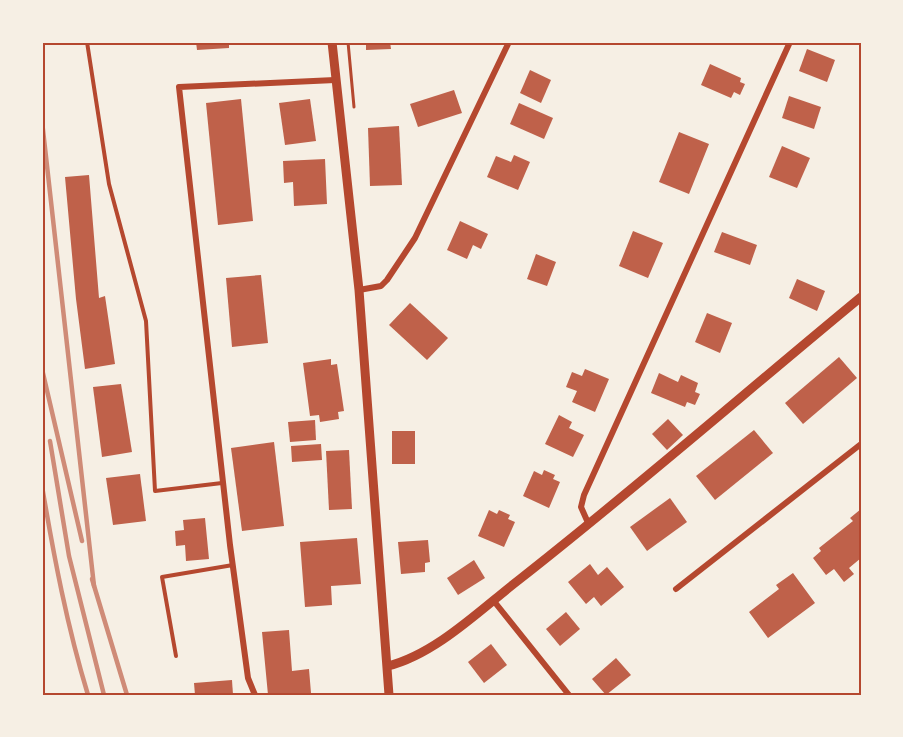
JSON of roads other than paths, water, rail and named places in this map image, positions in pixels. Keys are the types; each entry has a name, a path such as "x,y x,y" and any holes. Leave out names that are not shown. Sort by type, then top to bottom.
{"street":[{"path":"332,42 359,290 389,695"},
{"path":"359,290 381,286 415,238 509,42"},
{"path":"589,525 581,507 584,495 790,42"},
{"path":"255,695 249,678 232,565 179,87 335,80"},
{"path":"388,666 422,654 493,600 589,525 861,297"},
{"path":"676,589 861,444"},
{"path":"493,600 569,695"}],"lane":[{"path":"87,42 109,184 146,321 155,491 223,483"},
{"path":"176,656 162,577 232,565"}],"railway":[{"path":"42,121 94,586"},
{"path":"42,369 82,541"},
{"path":"50,441 69,556 104,695"},
{"path":"42,486 62,591 88,695"},
{"path":"92,579 127,695"}]}
